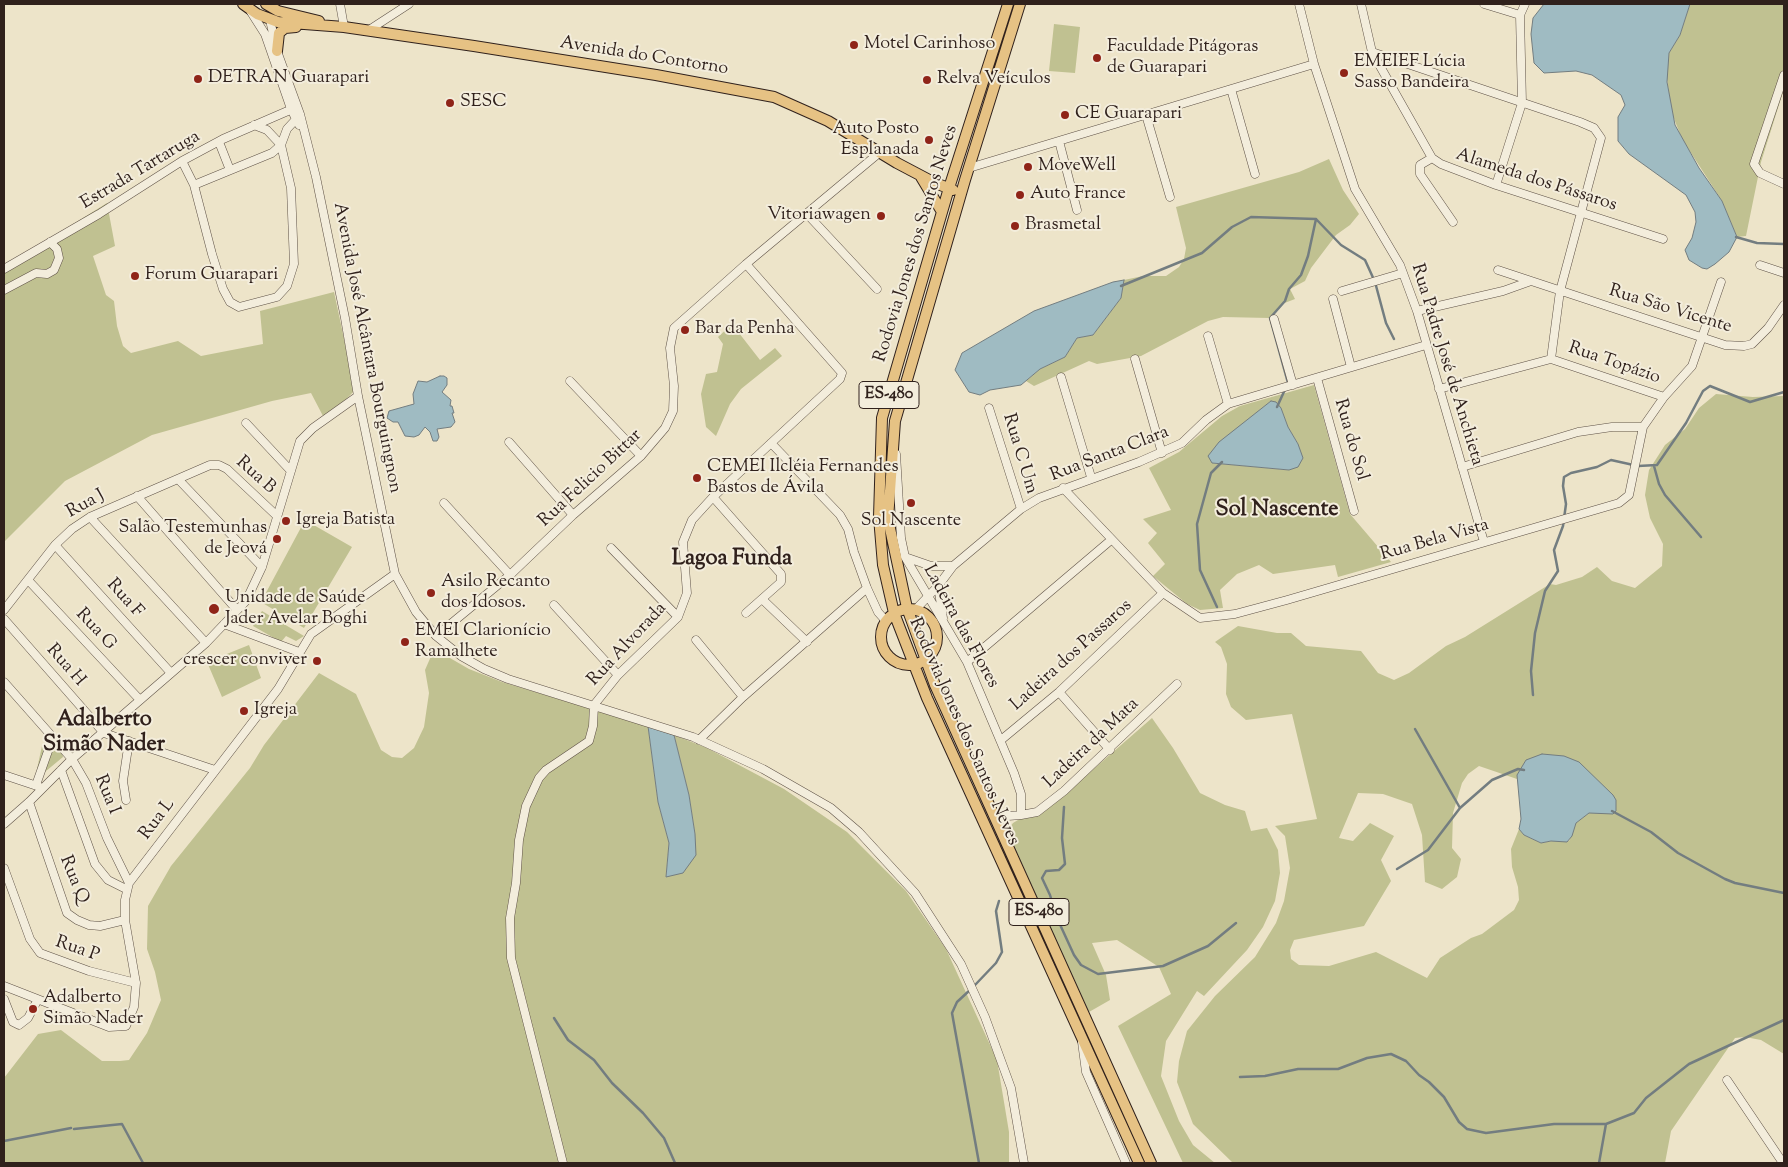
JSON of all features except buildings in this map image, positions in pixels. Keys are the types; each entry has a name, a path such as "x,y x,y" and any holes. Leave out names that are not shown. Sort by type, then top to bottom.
{"main road":[{"name":"Avenida do Contorno","path":"266,4 278,11 344,27"},
{"name":"Avenida José Alcântara Bourguingnon","path":"266,4 270,20"},
{"name":"Rodovia Jones dos Santos Neves","path":"1008,4 950,184 882,418 879,517 883,565 894,613 913,665 1139,1163"},
{"name":"Rodovia Jones dos Santos Neves","path":"1020,4 965,180 895,421 888,519 925,660 1151,1163"},
{"name":"Avenida do Contorno","path":"246,6 270,20 369,30 656,74 774,97 828,121 879,153 921,176 950,184 962,192"},
{"path":"277,51 279,33 285,28 306,25"},
{"path":"921,176 942,212"},
{"name":"Avenida do Contorno","path":"950,184 965,180"},
{"path":"911,609 928,615 940,626 937,645 925,660 913,665 896,662 885,651 881,636 886,621 894,613 911,609"}],"street":[{"path":"340,4 344,27"},
{"path":"369,30 409,4"},
{"name":"Rua Padre José de Anchieta","path":"1299,4 1314,64 1355,189 1403,274 1417,312 1484,542"},
{"name":"Alameda dos Pássaros","path":"1362,4 1372,52 1432,158 1441,164 1496,185 1663,239"},
{"path":"1484,4 1520,15"},
{"path":"1496,185 1522,103 1520,15 1525,4"},
{"name":"Avenida José Alcântara Bourguingnon","path":"246,6 265,34 305,136 343,308 358,396 395,574 416,612 436,636 461,656 484,669 508,679 699,740 763,769 831,808 859,832 916,893 961,964 985,1017 1011,1088 1024,1163"},
{"name":"Avenida José Alcântara Bourguingnon","path":"270,20 277,51 296,113"},
{"path":"1372,52 1594,128 1601,138 1583,212 1560,291 1551,359"},
{"path":"969,168 1314,64"},
{"path":"1784,76 1781,97 1754,164 1760,173 1784,184"},
{"path":"1230,89 1255,174"},
{"path":"194,185 261,159 281,145 296,113"},
{"name":"Estrada Tartaruga","path":"4,269 182,161 254,125 296,113"},
{"path":"1146,115 1170,197"},
{"path":"182,161 194,185 220,280 230,302 239,307 277,297 282,294 291,277 294,264 291,188 281,145 268,130 254,125"},
{"path":"1059,141 1077,210"},
{"path":"218,142 230,170"},
{"name":"Rua Felicio Bittar","path":"436,636 510,575 573,515 641,456 665,428 673,411 674,386 670,348 674,328 746,264 808,215 879,153"},
{"path":"1432,158 1420,165 1420,174 1452,222"},
{"path":"808,215 877,289"},
{"path":"4,290 36,274 50,273 59,262 57,249 50,242"},
{"name":"Rua Alvorada","path":"594,705 618,675 678,616 686,598 688,584 685,535 692,520 713,497 840,380 842,373 746,264"},
{"path":"1760,265 1784,273"},
{"name":"Rua São Vicente","path":"1498,270 1725,345 1744,346 1752,344 1768,328 1784,305"},
{"path":"1342,291 1403,274"},
{"path":"1417,312 1504,291 1531,281"},
{"name":"Rua Bela Vista","path":"1063,488 1163,593 1200,618 1235,614 1619,503 1629,495 1643,428 1664,397 1692,366 1721,282"},
{"path":"1333,299 1351,367"},
{"path":"1274,319 1293,385"},
{"path":"1208,336 1228,404"},
{"name":"Rua Santa Clara","path":"911,609 938,586 953,566 1021,509 1063,488 1162,453 1182,444 1206,420 1228,404 1426,345"},
{"path":"1135,359 1162,453"},
{"name":"Rua Topázio","path":"1439,389 1551,359 1664,397"},
{"path":"1060,376 1092,477"},
{"name":"Rua do Sol","path":"1317,378 1354,511"},
{"path":"570,381 641,456"},
{"path":"39,786 61,770 171,674 238,610 252,591 262,567 290,470 303,437 358,396"},
{"name":"Rua C Um","path":"989,408 1021,509"},
{"name":"Ladeira das Flores","path":"895,421 901,538 905,557 928,596 940,626 967,662 1001,740 1021,794 1021,815"},
{"path":"246,423 290,470"},
{"path":"1462,467 1578,432 1612,427 1643,428"},
{"path":"508,442 573,515"},
{"path":"771,443 840,515 848,528 854,552 867,588 878,612 886,621"},
{"name":"Rua J","path":"4,610 55,545 72,529 90,517 210,465"},
{"name":"Rua B","path":"210,465 219,465 227,469 277,516"},
{"path":"178,479 262,567"},
{"path":"137,496 238,610"},
{"path":"713,497 782,574 781,582 746,613"},
{"path":"444,503 510,575"},
{"path":"90,517 206,642"},
{"path":"967,662 1111,540"},
{"name":"Rua F","path":"55,545 171,674"},
{"path":"611,548 678,616"},
{"path":"905,557 931,566 953,566"},
{"name":"Rua L","path":"127,886 278,689 299,652 315,630 395,574"},
{"name":"Rua G","path":"28,580 140,700"},
{"path":"938,586 940,626"},
{"path":"699,740 743,697 808,642 867,588"},
{"name":"Ladeira dos Passaros","path":"1001,740 1059,692 1163,593"},
{"path":"762,599 808,642"},
{"path":"554,605 618,675"},
{"name":"Rua H","path":"4,619 104,733"},
{"path":"224,624 299,652"},
{"path":"696,640 743,697"},
{"name":"Rua I","path":"4,682 72,759 86,784 127,886"},
{"name":"Ladeira da Mata","path":"1021,815 1030,815 1047,804 1110,750 1177,684"},
{"path":"1059,692 1110,750"},
{"path":"563,1163 511,958 510,918 516,883 519,840 526,806 539,778 546,770 588,741 593,726 594,705"},
{"path":"104,733 215,770"},
{"path":"4,824 30,802 39,786 53,736"},
{"path":"126,800 123,781 129,741"},
{"path":"4,986 38,1001 109,1027 123,1028 133,1014 136,983 125,920 127,886 108,880 95,864 61,770"},
{"path":"4,775 39,786"},
{"name":"Rua Q","path":"30,802 67,913 89,925 100,926 125,920"},
{"path":"995,817 1021,815"},
{"name":"Rua P","path":"4,868 30,939 40,952 89,971 136,983"},
{"path":"4,999 13,1022 19,1025 28,1018 38,1001"},
{"path":"1082,1036 1086,1072 1126,1163"},
{"path":"1727,1080 1783,1163"}],"green space":[{"path":"1690,4 1784,4 1784,89 1761,162 1746,236 1737,237 1722,201 1682,139 1671,111 1666,70 1669,53 1680,35"},
{"path":"1054,24 1080,27 1075,73 1049,71"},
{"path":"1329,159 1343,190 1359,214 1350,225 1336,235 1311,268 1305,281 1290,289 1295,299 1282,304 1269,318 1223,317 1208,321 1141,356 1097,364 1089,361 1034,386 1026,381 1040,369 1065,357 1077,338 1093,335 1121,298 1124,280 1143,276 1166,276 1179,267 1184,259 1186,248 1176,207 1299,172"},
{"path":"107,203 115,246 93,256 106,295 114,301 117,326 123,346 131,353 178,341 201,356 263,344 260,311 334,292 355,390 332,414 323,416 311,393 272,401 152,435 65,481 4,542 4,267"},
{"path":"732,324 760,360 775,348 782,356 741,389 730,404 716,436 706,427 701,394 706,374 717,372 723,344 718,337"},
{"path":"1314,385 1350,514 1391,562 1338,577 1335,565 1273,574 1259,565 1237,574 1220,590 1223,608 1200,610 1187,604 1153,576 1165,564 1148,543 1157,533 1143,519 1171,510 1149,468 1179,452 1222,416 1240,406","holes":["1271,401 1281,408 1288,427 1298,444 1289,470 1213,463 1248,421"]},
{"path":"1716,394 1753,397 1784,396 1784,1054 1761,1040 1745,1037 1735,1038 1671,1131 1665,1163 1233,1163 1193,1124 1177,1082 1179,1061 1187,1031 1215,996 1255,957 1276,923 1284,901 1290,868 1285,836 1275,826 1317,819 1292,714 1246,720 1231,707 1226,694 1227,664 1221,647 1215,642 1238,626 1277,633 1291,633 1306,646 1361,651 1378,673 1394,680 1409,673 1446,646 1465,637 1550,584 1556,585 1582,577 1597,567 1612,581 1635,588 1662,566 1663,544 1650,518 1645,495 1649,470 1665,445 1685,429 1699,408","holes":["1526,760 1600,784 1613,795 1603,813 1589,813 1576,823 1569,841 1541,843 1524,835 1519,829 1511,849 1512,867 1518,887 1519,900 1514,910 1482,934 1471,938 1440,958 1427,978 1376,952 1329,966 1299,965 1291,959 1290,950 1294,940 1364,926 1391,881 1381,860 1394,836 1370,823 1353,841 1339,838 1358,793 1383,794 1412,804 1422,835 1425,882 1442,889 1457,877 1461,859 1452,848 1453,813 1462,783 1468,774 1479,766 1517,779"]},
{"path":"305,520 352,547 304,628 261,602"},
{"path":"262,611 304,636 296,641 286,636 281,642 253,626"},
{"path":"249,645 261,678 222,697 207,662"},
{"path":"436,650 469,669 502,682 648,726 658,802 669,843 666,877 695,834 689,795 674,735 707,748 784,789 847,832 906,891 946,949 997,1060 1009,1132 1009,1163 4,1163 4,1078 38,1034 61,1030 102,1061 120,1061 129,1060 147,1033 161,1000 155,972 147,949 148,906 171,866 250,768 264,745 319,673 356,694 381,750 392,757 402,758 414,748 424,727 429,693 425,670 432,654"},
{"path":"1152,718 1173,748 1200,793 1225,805 1245,811 1251,831 1267,828 1278,850 1280,873 1275,901 1263,927 1247,950 1204,996 1197,991 1166,1041 1161,1076 1179,1121 1193,1145 1215,1163 1183,1163 1118,1026 1171,994 1159,967 1117,940 1092,943 1106,975 1110,1000 1089,1012 1007,831 1013,823 1073,787"},
{"path":"48,737 62,752 63,757 40,776 37,774 37,769 42,746"}],"water":[{"path":"1544,4 1690,4 1680,35 1669,53 1667,82 1675,125 1699,168 1722,201 1737,237 1729,252 1715,264 1707,269 1689,260 1685,250 1692,238 1696,222 1695,212 1686,195 1629,154 1618,141 1618,117 1625,105 1621,95 1592,75 1576,71 1544,73 1534,63 1531,34 1533,18"},
{"path":"1124,280 1121,298 1093,335 1077,338 1065,357 1040,369 1021,385 990,390 980,395 969,392 955,370 962,353 1034,311 1113,282"},
{"path":"440,376 447,378 447,385 442,392 451,400 450,406 452,406 455,422 451,427 437,429 439,437 437,441 433,441 430,432 425,427 419,435 414,437 405,436 398,422 393,422 387,418 389,411 414,404 413,394 418,381 427,382"},
{"path":"1271,401 1276,402 1281,408 1288,427 1298,444 1303,458 1298,467 1289,470 1212,463 1208,456 1219,442"},
{"path":"648,726 674,735 689,795 695,834 696,855 683,873 666,877 669,843 658,802"},
{"path":"1542,754 1564,756 1579,762 1613,795 1616,800 1616,811 1613,814 1589,813 1576,823 1572,836 1567,842 1551,841 1541,843 1524,835 1519,829 1521,819 1517,775 1526,760"}],"waterway":[{"path":"1121,286 1202,253 1232,227 1251,217 1316,219 1341,245 1365,260 1375,282 1386,323 1394,339"},
{"path":"1277,407 1288,383 1270,318 1285,301 1289,289 1301,275 1308,256 1316,219"},
{"path":"1736,237 1757,243 1784,244"},
{"path":"1533,695 1531,671 1535,633 1545,591 1558,571 1554,550 1563,526 1566,504 1563,486 1564,477 1571,473 1597,467 1611,460 1638,466 1657,465 1686,423 1703,391 1710,386 1750,402 1784,392"},
{"path":"1217,607 1200,570 1197,524 1211,473 1222,462"},
{"path":"1654,466 1659,484 1665,495 1701,537"},
{"path":"1415,729 1460,808"},
{"path":"1397,869 1428,850 1460,808 1492,780 1518,769 1524,770"},
{"path":"1064,807 1062,838 1065,864 1059,870 1046,871 1042,878 1050,895 1057,918 1074,955 1081,965 1098,974 1163,966 1208,946 1236,923"},
{"path":"1612,811 1651,832 1678,853 1725,879 1735,883 1784,893"},
{"path":"975,985 996,963 1002,952 996,911 999,901"},
{"path":"970,990 957,1002 952,1013 979,1163"},
{"path":"554,1018 568,1040 594,1060 612,1083 643,1113 664,1138 675,1163"},
{"path":"1240,1077 1265,1076 1298,1069 1338,1069 1367,1058 1391,1054 1406,1061 1419,1075 1429,1082 1444,1097 1459,1122 1467,1129 1486,1133 1554,1124 1606,1124 1634,1113 1646,1098 1689,1064 1784,1020"},
{"path":"74,1129 122,1124 143,1163"},
{"path":"1599,1163 1606,1124"},
{"path":"4,1141 71,1128"}],"place":[{"name":"Motel Carinhoso","path":"854,45"},
{"name":"Faculdade Pitágoras de Guarapari","path":"1097,58"},
{"name":"EMEIEF Lúcia Sasso Bandeira","path":"1344,73"},
{"name":"DETRAN Guarapari","path":"198,79"},
{"name":"Relva Veículos","path":"927,80"},
{"name":"SESC","path":"450,103"},
{"name":"CE Guarapari","path":"1065,115"},
{"name":"Auto Posto Esplanada","path":"929,140"},
{"name":"MoveWell","path":"1028,167"},
{"name":"Auto France","path":"1020,195"},
{"name":"Vitoriawagen","path":"881,216"},
{"name":"Brasmetal","path":"1015,226"},
{"name":"Forum Guarapari","path":"135,276"},
{"name":"Bar da Penha","path":"685,330"},
{"name":"CEMEI Ilcléia Fernandes Bastos de Ávila","path":"697,478"},
{"name":"Sol Nascente","path":"911,503"},
{"name":"Igreja Batista","path":"286,521"},
{"name":"Salão Testemunhas de Jeová","path":"277,539"},
{"name":"Asilo Recanto dos Idosos.","path":"431,593"},
{"name":"Unidade de Saúde Jader Avelar Boghi","path":"214,609"},
{"name":"EMEI Clarionício Ramalhete","path":"405,642"},
{"name":"crescer conviver","path":"317,661"},
{"name":"Igreja","path":"244,711"},
{"name":"Adalberto Simão Nader","path":"33,1009"}],"district":[{"name":"Sol Nascente","path":"1277,511"},
{"name":"Lagoa Funda","path":"732,560"},
{"name":"Adalberto Simão Nader","path":"104,734"}]}
